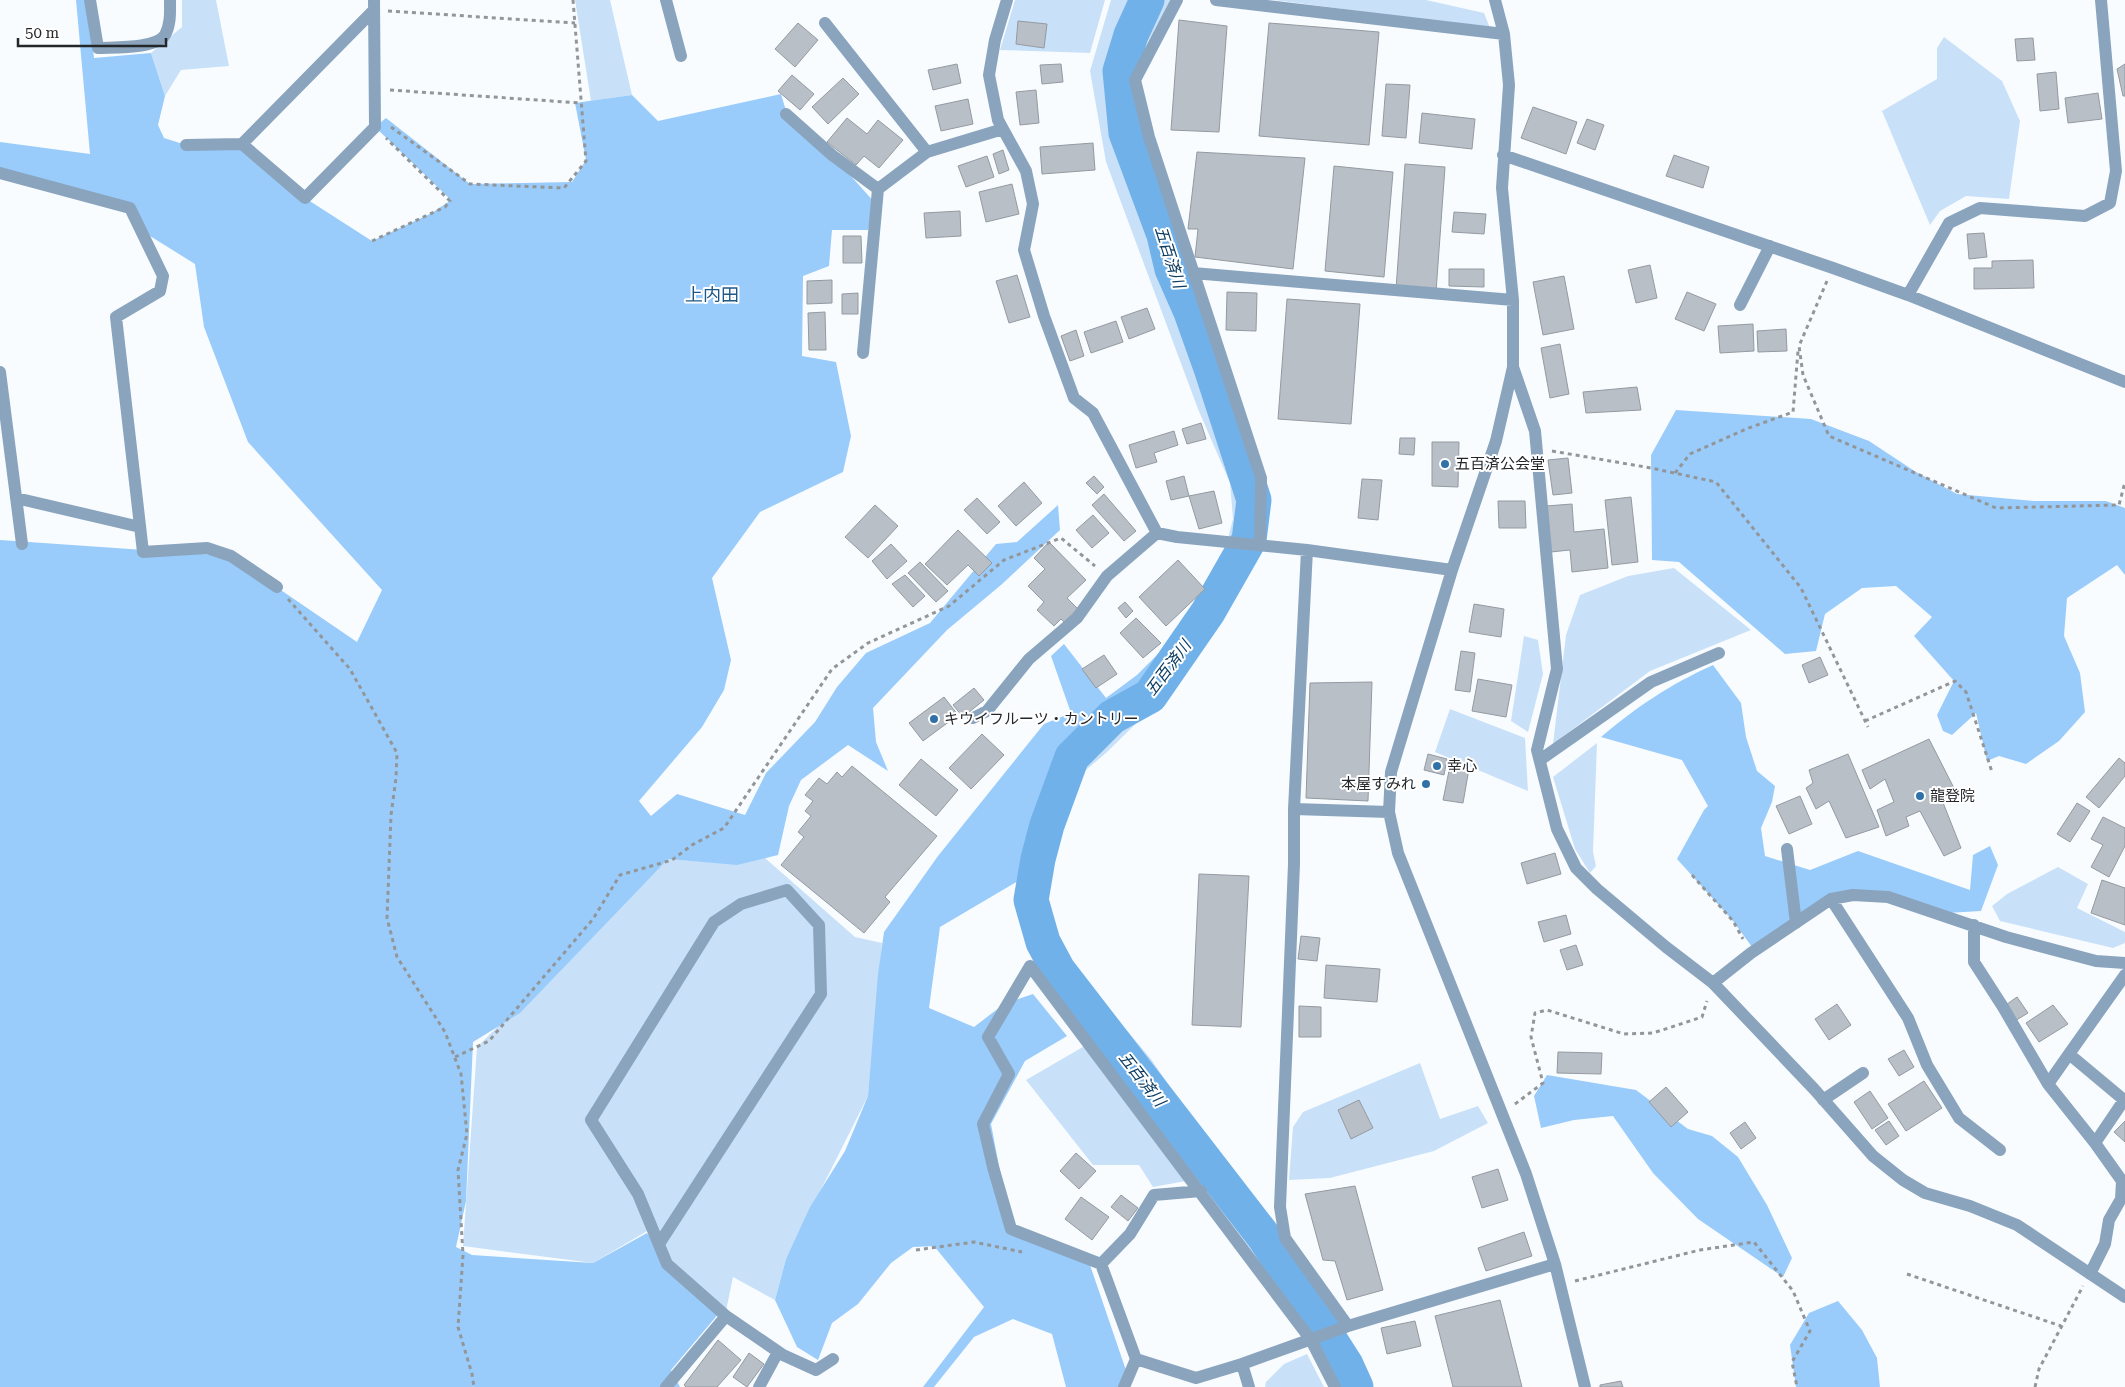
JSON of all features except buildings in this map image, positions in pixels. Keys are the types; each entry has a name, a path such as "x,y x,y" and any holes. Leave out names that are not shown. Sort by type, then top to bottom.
{"street":[{"path":"90,0 98,48 151,44 164,36 169,23 170,0"},
{"path":"666,0 681,56"},
{"path":"1007,0 995,40 989,75 998,120 1026,171 1033,204 1024,250 1044,316 1074,398 1094,413 1157,533"},
{"path":"1177,0 1135,80 1149,137 1261,478 1260,545"},
{"path":"1216,0 1504,34"},
{"path":"1495,0 1504,34 1509,85 1502,188 1513,300 1513,367 1496,441 1452,570 1391,772 1389,812 1401,862 1526,1174 1555,1264 1585,1387"},
{"path":"1908,295 1949,223 1980,208 2085,216 2110,202 2116,171 2101,0"},
{"path":"186,145 242,144 306,198 375,121 374,5"},
{"path":"242,144 374,5"},
{"path":"825,24 927,152"},
{"path":"786,114 832,155 878,189"},
{"path":"863,354 878,189 927,152 1003,129"},
{"path":"1503,155 1908,295 2125,382"},
{"path":"0,173 130,208 163,276 160,291 116,316 143,552 207,548 231,556 277,587"},
{"path":"1740,305 1770,246"},
{"path":"1193,273 1513,300"},
{"path":"1513,367 1535,431 1557,669 1537,750 1557,829 1576,868 1597,889 1713,984 1823,1100 1873,1156 1903,1180 1925,1194 1970,1206 2017,1225 2125,1297"},
{"path":"0,372 22,544"},
{"path":"16,498 140,527"},
{"path":"973,718 987,711 1029,659 1078,618 1107,576 1157,533 1308,550 1452,570"},
{"path":"1308,550 1294,809 1292,914 1280,1206 1285,1238 1348,1326"},
{"path":"1540,760 1651,682 1719,653"},
{"path":"1294,809 1389,812"},
{"path":"1788,849 1796,923"},
{"path":"659,1244 821,994 818,925 787,890 741,904 714,922 591,1120 638,1194 667,1264 726,1316 778,1352 816,1370 833,1359"},
{"path":"1713,984 1751,953 1831,900 1852,895 1888,896 2006,937 2096,961 2125,963"},
{"path":"1831,900 1908,1018 1927,1065 1959,1118 2000,1150"},
{"path":"1974,925 1974,962 2048,1084 2095,1143 2122,1181 2121,1199 2109,1220 2105,1244 2090,1274"},
{"path":"1124,1387 1136,1359 1101,1264 1011,1229 993,1167 984,1124 1009,1074 988,1037 1030,966 1201,1191 1311,1340 1335,1387"},
{"path":"2048,1084 2124,977"},
{"path":"2069,1054 2124,1100 2095,1143"},
{"path":"1823,1100 1863,1073"},
{"path":"1101,1264 1130,1234 1154,1195 1201,1191"},
{"path":"1136,1359 1196,1378 1242,1364 1348,1326 1555,1264"},
{"path":"666,1387 726,1316"},
{"path":"758,1387 778,1352"},
{"path":"1242,1364 1249,1387"}],"path":[{"path":"375,121 470,184 564,188 586,160 573,0"},
{"path":"374,5 575,23"},
{"path":"374,89 581,103"},
{"path":"372,241 445,207 450,202 375,121"},
{"path":"1675,473 1690,454 1746,429 1793,412 1799,346 1833,268"},
{"path":"1799,346 1803,375 1829,436 1996,508 2118,505 2125,482"},
{"path":"1536,448 1716,482 1802,588 1868,727"},
{"path":"455,1057 489,1042 594,919 620,875 672,860 692,845 724,828 832,668 868,643 949,606 1004,560 1061,538 1107,576"},
{"path":"277,587 350,669 397,754 391,815 387,918 397,958 445,1032 461,1074 467,1134 458,1170 464,1255 458,1327 474,1387"},
{"path":"1865,721 1954,681 1966,692 1992,772"},
{"path":"1692,875 1733,921 1751,953"},
{"path":"1502,1113 1543,1084 1531,1037 1534,1013 1547,1010 1624,1034 1653,1033 1702,1017 1713,984"},
{"path":"916,1250 974,1242 1012,1251 1030,1252"},
{"path":"1560,1285 1700,1250 1754,1242 1793,1292 1810,1331 1792,1362 1797,1387"},
{"path":"1907,1274 2062,1326"},
{"path":"2035,1387 2038,1369 2090,1274"}],"shaded area":[{"path":"76,0 88,0 94,58 151,53 165,96 158,125 164,138 186,145 240,144 305,198 372,241 432,213 451,200 375,127 386,118 470,184 572,182 586,160 575,103 632,95 658,121 781,94 787,114 832,155 876,204 868,230 832,230 829,266 803,276 802,356 836,362 851,436 843,472 760,512 712,578 731,660 724,690 702,727 639,801 651,816 677,794 745,815 766,773 815,722 837,687 866,653 930,623 996,544 1017,542 1058,505 1060,530 1001,585 947,630 873,708 876,742 888,771 848,745 801,780 789,806 778,855 737,865 668,859 520,1013 473,1042 466,1201 456,1247 472,1255 593,1263 647,1233 686,1279 720,1312 671,1370 680,1387 0,1387 0,540 231,556 357,642 382,590 248,442 204,327 195,264 142,231 130,208 0,173 0,142 90,154"},
{"path":"182,0 216,0 229,66 181,70 165,96 151,53 182,27"},
{"path":"575,0 610,0 632,95 591,101"},
{"path":"1015,0 1105,0 1090,53 1000,50"},
{"path":"1111,0 1171,0 1135,65 1142,142 1192,280 1258,488 1258,531 1250,564 1237,591 1173,687 1106,753 1074,780 1053,835 1045,884 1044,910 1069,962 1151,1059 1330,1321 1364,1387 1341,1387 1186,1181 1153,1187 1139,1165 1093,1165 1026,1080 1088,1044 1119,1087 1040,968 1018,881 1038,833 1050,774 1112,717 1148,699 1212,600 1233,519 1230,483 1198,409 1106,162 1090,71"},
{"path":"1274,0 1426,0 1484,13 1490,28"},
{"path":"1944,37 2002,81 2020,121 2009,199 1966,196 1940,211 1930,225 1882,111 1937,79 1937,48"},
{"path":"1676,410 1811,419 1869,441 1916,472 1957,494 2034,501 2106,501 2125,508 2125,575 2117,565 2067,598 2064,636 2080,673 2085,712 2059,741 2026,764 1999,756 1987,761 1976,713 1952,735 1943,731 1937,715 1954,681 1914,636 1932,617 1896,586 1862,588 1825,614 1816,651 1785,654 1679,562 1652,560 1651,455"},
{"path":"1674,568 1751,630 1650,671 1553,744 1566,635 1580,595 1628,576"},
{"path":"1211,601 1151,689 1050,774 1038,833 1018,881 940,927 929,1008 974,1027 1004,1004 1033,994 1067,1036 1025,1061 991,1124 1011,1229 1090,1265 1129,1379 1124,1387 1066,1387 1052,1334 1013,1319 974,1337 934,1387 923,1387 984,1307 934,1246 913,1247 891,1263 858,1304 832,1323 818,1360 797,1347 775,1300 786,1259 810,1207 845,1151 868,1096 878,974 884,932 938,856 1044,724 1071,713 1051,656 1064,644 1106,698 1137,675"},
{"path":"1524,636 1538,640 1543,674 1528,732 1511,721"},
{"path":"1713,665 1741,703 1746,737 1757,771 1775,786 1772,802 1761,828 1765,856 1810,870 1858,851 1970,890 1973,855 1990,846 1998,865 1981,911 1947,913 1853,892 1752,947 1733,921 1677,859 1708,806 1682,760 1601,737 1654,697 1682,680"},
{"path":"1450,709 1525,738 1528,791 1435,752"},
{"path":"1597,743 1593,852 1596,866 1590,873 1575,849 1553,777"},
{"path":"765,858 855,937 882,943 868,1096 786,1259 775,1300 733,1277 726,1311 673,1269 654,1227 593,1263 463,1246 477,1047 668,859 733,864"},
{"path":"2058,867 2088,884 2077,908 2125,932 2125,943 2113,948 2000,921 1992,906 2007,894"},
{"path":"1420,1063 1440,1119 1478,1106 1488,1123 1434,1151 1330,1178 1289,1180 1293,1127 1303,1112"},
{"path":"1547,1075 1636,1090 1688,1129 1712,1136 1738,1157 1767,1205 1792,1258 1783,1277 1698,1219 1653,1173 1613,1116 1574,1120 1541,1128 1534,1096"},
{"path":"1838,1301 1862,1330 1877,1358 1880,1387 1796,1387 1790,1345 1809,1313"},
{"path":"1307,1354 1324,1387 1265,1387 1266,1382 1284,1364"}],"waterway":[{"name":"五百済川","path":"1147,0 1131,35 1120,71 1126,133 1164,235 1172,269 1191,312 1211,368 1254,500 1249,540 1208,612 1150,696 1112,717 1072,757 1047,825 1038,859 1031,900 1043,942 1058,970 1265,1238 1346,1365 1356,1387"}],"place":[{"name":"五百済公会堂","path":"1445,464"},
{"name":"キウイフルーツ・カントリー","path":"934,719"},
{"name":"幸心","path":"1437,766"},
{"name":"本屋すみれ","path":"1426,784"},
{"name":"龍登院","path":"1920,796"}],"district":[{"name":"上内田","path":"712,294"}]}
